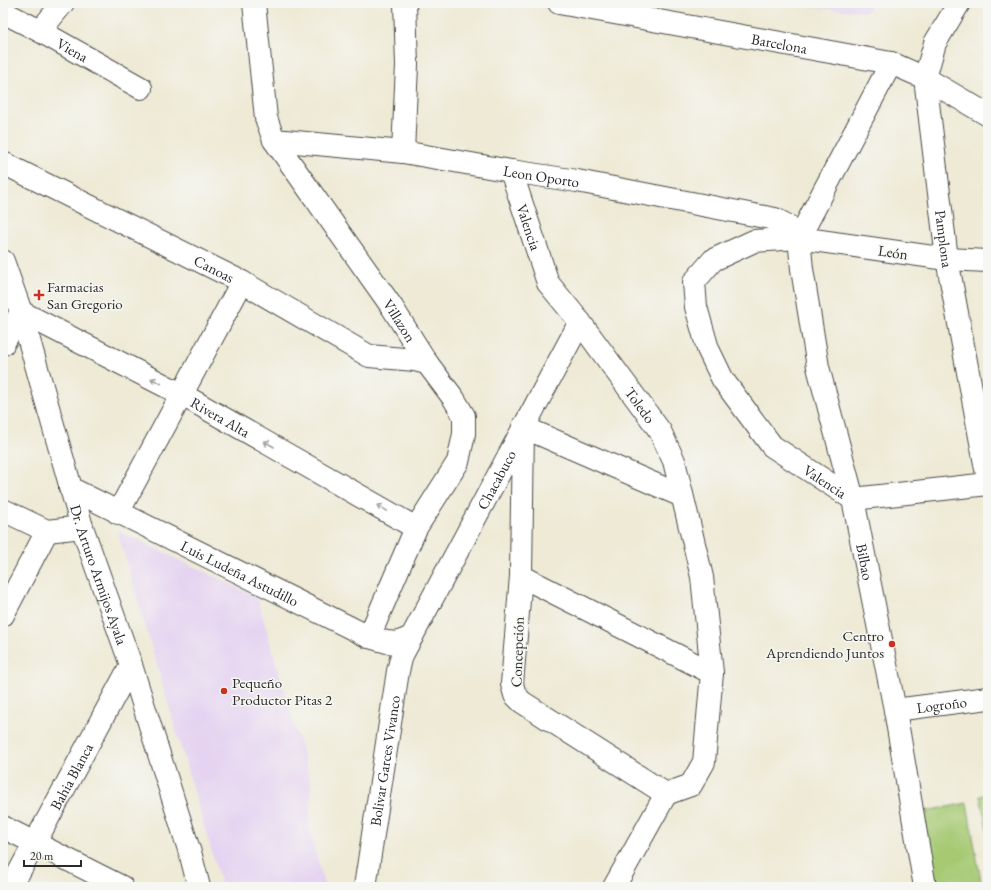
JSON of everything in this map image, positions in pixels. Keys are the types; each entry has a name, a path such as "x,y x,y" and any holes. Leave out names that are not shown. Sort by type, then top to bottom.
{"street":[{"path":"40,30 63,3"},
{"name":"Villazon","path":"254,3 266,118 274,140 392,307 427,363 454,399 464,416 464,434 458,462 416,528 369,637"},
{"path":"403,152 407,65 405,3"},
{"name":"Barcelona","path":"559,3 891,63 925,78 988,115"},
{"name":"Pamplona","path":"960,3 935,43 925,78 947,259 988,480"},
{"name":"Viena","path":"3,12 40,30 141,88"},
{"path":"799,238 891,63"},
{"name":"Leon Oporto","path":"274,140 403,152 576,181 775,219 788,226 799,238"},
{"name":"Canoas","path":"3,163 242,282 369,356 415,360 427,363"},
{"name":"Valencia","path":"511,171 548,284"},
{"name":"León","path":"724,380 708,349 700,323 696,307 694,282 713,260 754,241 799,238 947,259 988,262"},
{"name":"Bilbao","path":"799,238 802,269 818,367 853,499 895,710 925,887"},
{"name":"Dr. Arturo Armijos Ayala","path":"3,261 21,312 82,527 131,665 199,887"},
{"path":"118,513 242,282"},
{"name":"Toledo","path":"548,284 580,322 660,431 674,461 702,577 712,673 704,762 691,785 666,794"},
{"path":"3,344 21,312"},
{"name":"Rivera Alta","path":"21,312 181,394 416,528"},
{"name":"Chacabuco","path":"412,637 580,322"},
{"name":"Valencia","path":"724,380 772,446 853,499 988,484"},
{"path":"523,428 682,496"},
{"name":"Concepción","path":"523,428 521,576 512,684 515,695 522,702 666,794"},
{"name":"Luis Ludeña Astudillo","path":"70,488 369,637 397,643 412,637"},
{"path":"3,510 47,531 82,527"},
{"path":"3,615 47,531"},
{"path":"521,576 712,673"},
{"name":"Bolivar Garces Vivanco","path":"365,887 398,671 402,655 412,637"},
{"name":"Bahia Blanca","path":"12,887 34,843 131,665"},
{"name":"Logroño","path":"895,710 988,698"},
{"path":"614,887 666,794"},
{"path":"3,827 122,887"}],"shaded area":[{"path":"764,3 874,3 866,12"},
{"name":"Pequeño Productor Pitas 2","path":"117,530 257,597 312,785 309,828 325,887 222,887"}],"green space":[{"path":"988,794 988,835 980,796"},
{"path":"967,803 982,887 930,887 917,813"}],"place":[{"name":"Farmacias San Gregorio","path":"39,295"},
{"name":"Centro Aprendiendo Juntos","path":"892,644"},
{"name":"Pequeño Productor Pitas 2","path":"224,691"}]}
